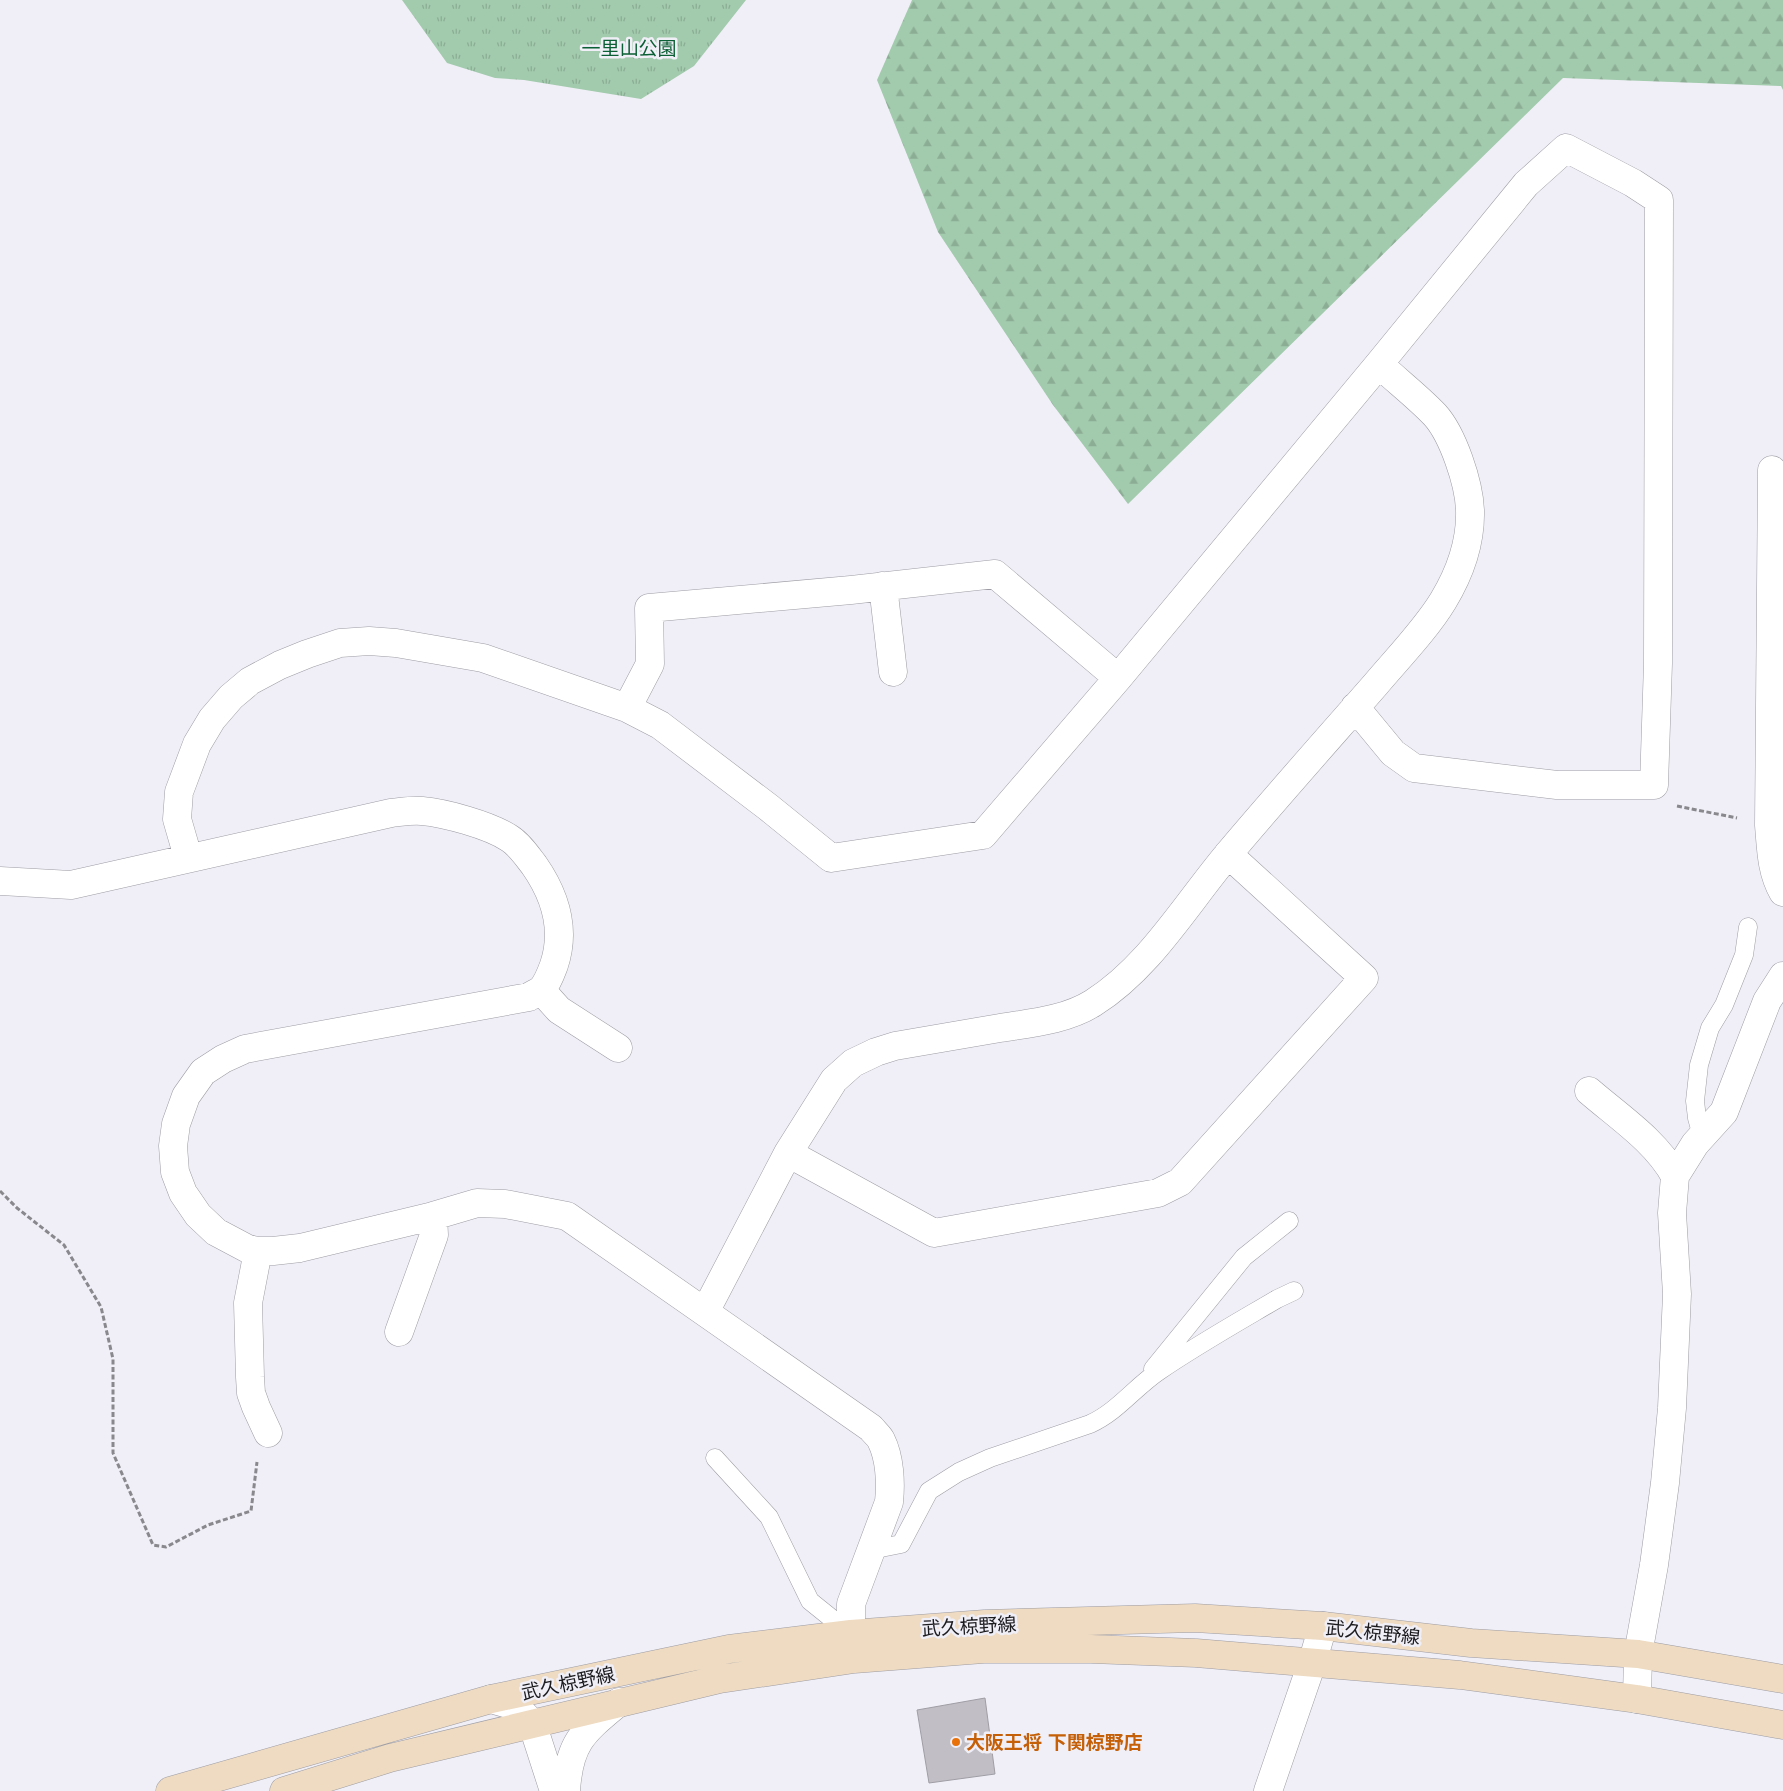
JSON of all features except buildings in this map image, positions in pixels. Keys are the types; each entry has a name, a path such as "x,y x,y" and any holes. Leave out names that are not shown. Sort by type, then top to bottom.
{"main road":[{"name":"武久椋野線","path":"284,1791 390,1758 852,1646 985,1624 1195,1618 1323,1626 1471,1642 1638,1654 1783,1679"},
{"name":"武久椋野線","path":"170,1791 491,1699 729,1649 852,1646 1091,1649 1196,1654 1460,1675 1637,1699 1783,1724"}],"street":[{"path":"188,857 177,819 179,792 197,744 212,718 231,697 250,681 280,666 306,654 340,644 369,642 406,644 483,658 627,708 660,725 768,807 831,858 983,835 1118,678 1526,184 1566,148 1633,183 1659,200 1658,663 1654,784 1557,785 1414,768 1393,753 1355,707"},
{"path":"705,1312 788,1153 834,1080 854,1063 876,1052 895,1046 1046,1020 1072,1013 1092,1004 1138,965 1228,854 1412,642 1441,604 1455,579 1464,557 1470,510 1465,478 1445,430 1436,416 1379,364"},
{"path":"1772,470 1769,825 1771,859 1778,884 1783,892"},
{"path":"627,708 650,664 648,608 995,574 1118,678"},
{"path":"883,586 893,672"},
{"path":"0,881 71,885 188,857 392,813 420,811 448,815 479,825 509,838 527,854 542,877 554,901 559,922 560,941 557,957 551,975 541,990 529,997 245,1049 223,1058 203,1072 186,1096 176,1124 173,1146 175,1172 183,1193 198,1215 216,1232 235,1243 258,1251 300,1248 433,1216 477,1203 505,1204 567,1216 871,1428 881,1440 890,1487 889,1502 851,1604 852,1646"},
{"path":"788,1153 934,1234 1158,1193 1180,1182 1364,978 1228,854"},
{"path":"1637,1699 1638,1654 1654,1565 1665,1483 1672,1408 1677,1294 1672,1213 1675,1176 1695,1144 1724,1112 1768,1001 1783,976"},
{"path":"541,990 559,1010 618,1048"},
{"path":"1589,1091 1658,1150 1668,1162 1675,1176"},
{"path":"400,1332 434,1236 433,1216"},
{"path":"258,1251 248,1303 250,1377 251,1393 268,1433"},
{"path":"1269,1788 1323,1626"},
{"path":"491,1699 515,1706 532,1723 554,1791"},
{"path":"566,1791 567,1772 573,1750 586,1730 619,1702"}],"lane":[{"path":"1702,1136 1695,1102 1699,1065 1710,1028 1724,1005 1744,955 1748,927"},
{"path":"871,1550 901,1544 929,1491 959,1472 999,1454 1090,1424 1101,1419 1127,1399 1140,1386 1244,1258 1288,1221"},
{"path":"1140,1386 1160,1370 1231,1326 1294,1291"},
{"path":"714,1458 769,1517 810,1601 852,1646"}],"path":[{"path":"1654,784 1671,804 1769,825"},
{"path":"0,1191 17,1208 64,1245 101,1307 113,1359 113,1453 153,1545 166,1547 208,1525 251,1512 260,1439 268,1433"}],"green space":[{"name":"一里山公園","path":"402,0 746,0 694,66 641,99 524,80 495,78 447,63"},
{"path":"912,0 1783,0 1783,90 1781,86 1563,78 1128,504 1053,405 938,232 877,80"}],"place":[{"name":"大阪王将 下関椋野店","path":"956,1742"}]}
